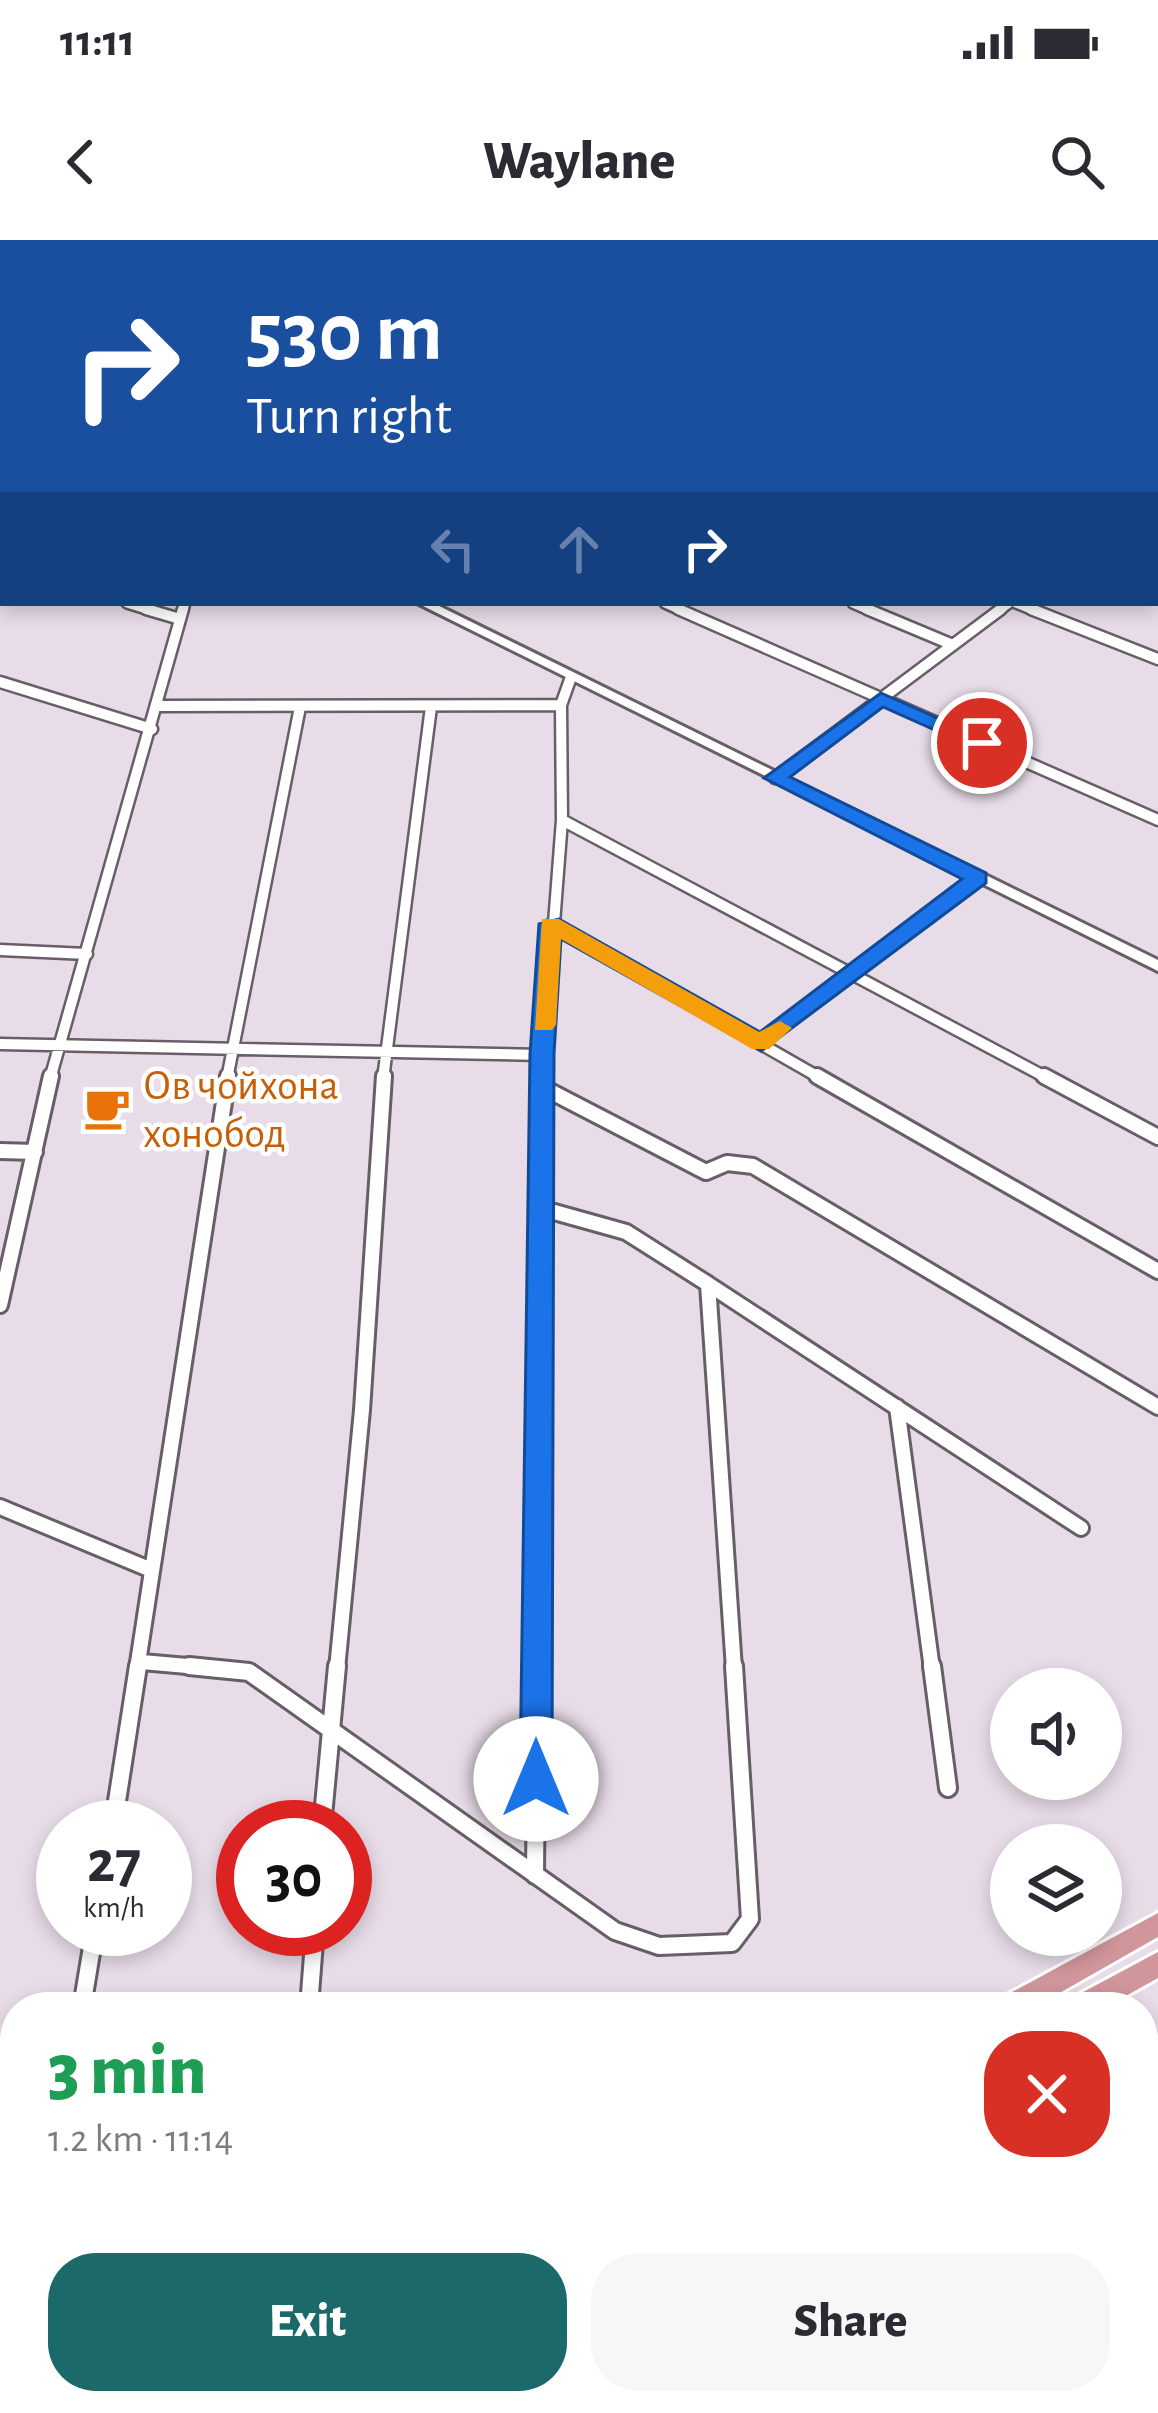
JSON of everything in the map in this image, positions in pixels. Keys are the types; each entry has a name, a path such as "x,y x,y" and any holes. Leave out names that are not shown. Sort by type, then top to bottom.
{"highway":[{"path":"1037,1992 1158,1924"},
{"path":"1109,1992 1158,1964"}],"main road":[{"path":"429,606 1158,966"}],"street":[{"path":"137,606 180,619"},
{"path":"0,1305 5,1264 57,1047 184,606"},
{"path":"672,606 1158,820"},
{"path":"860,606 952,645"},
{"path":"775,778 1009,606"},
{"path":"1021,606 1158,659"},
{"path":"535,1875 542,1054 562,820 561,705 571,677"},
{"path":"0,682 152,729"},
{"path":"158,706 561,705"},
{"path":"118,1800 142,1662 149,1569 232,1048 300,707"},
{"path":"324,1800 362,1410 385,1055 430,707"},
{"path":"562,820 1158,1137"},
{"path":"761,1043 978,878"},
{"path":"550,924 1158,1271"},
{"path":"0,950 87,954"},
{"path":"0,1044 385,1055 542,1054"},
{"path":"542,1088 706,1172 727,1163 753,1166 1158,1407"},
{"path":"0,1151 34,1152"},
{"path":"540,1208 626,1232 1081,1528"},
{"path":"142,1662 249,1672 615,1931 659,1946 732,1943 750,1919 708,1284"},
{"path":"897,1407 948,1788"},
{"path":"0,1507 149,1569"},
{"path":"84,1992 90,1956"},
{"path":"310,1992 313,1956"}],"slow traffic":[{"path":"544,1025 550,924 761,1043 780,1028"}],"place":[{"name":"Ов чойхона хонобод","path":"107,1108"}],"route":[{"path":"536,1779 542,1054 550,924 761,1043 978,878 775,778 881,699 982,743"}]}
